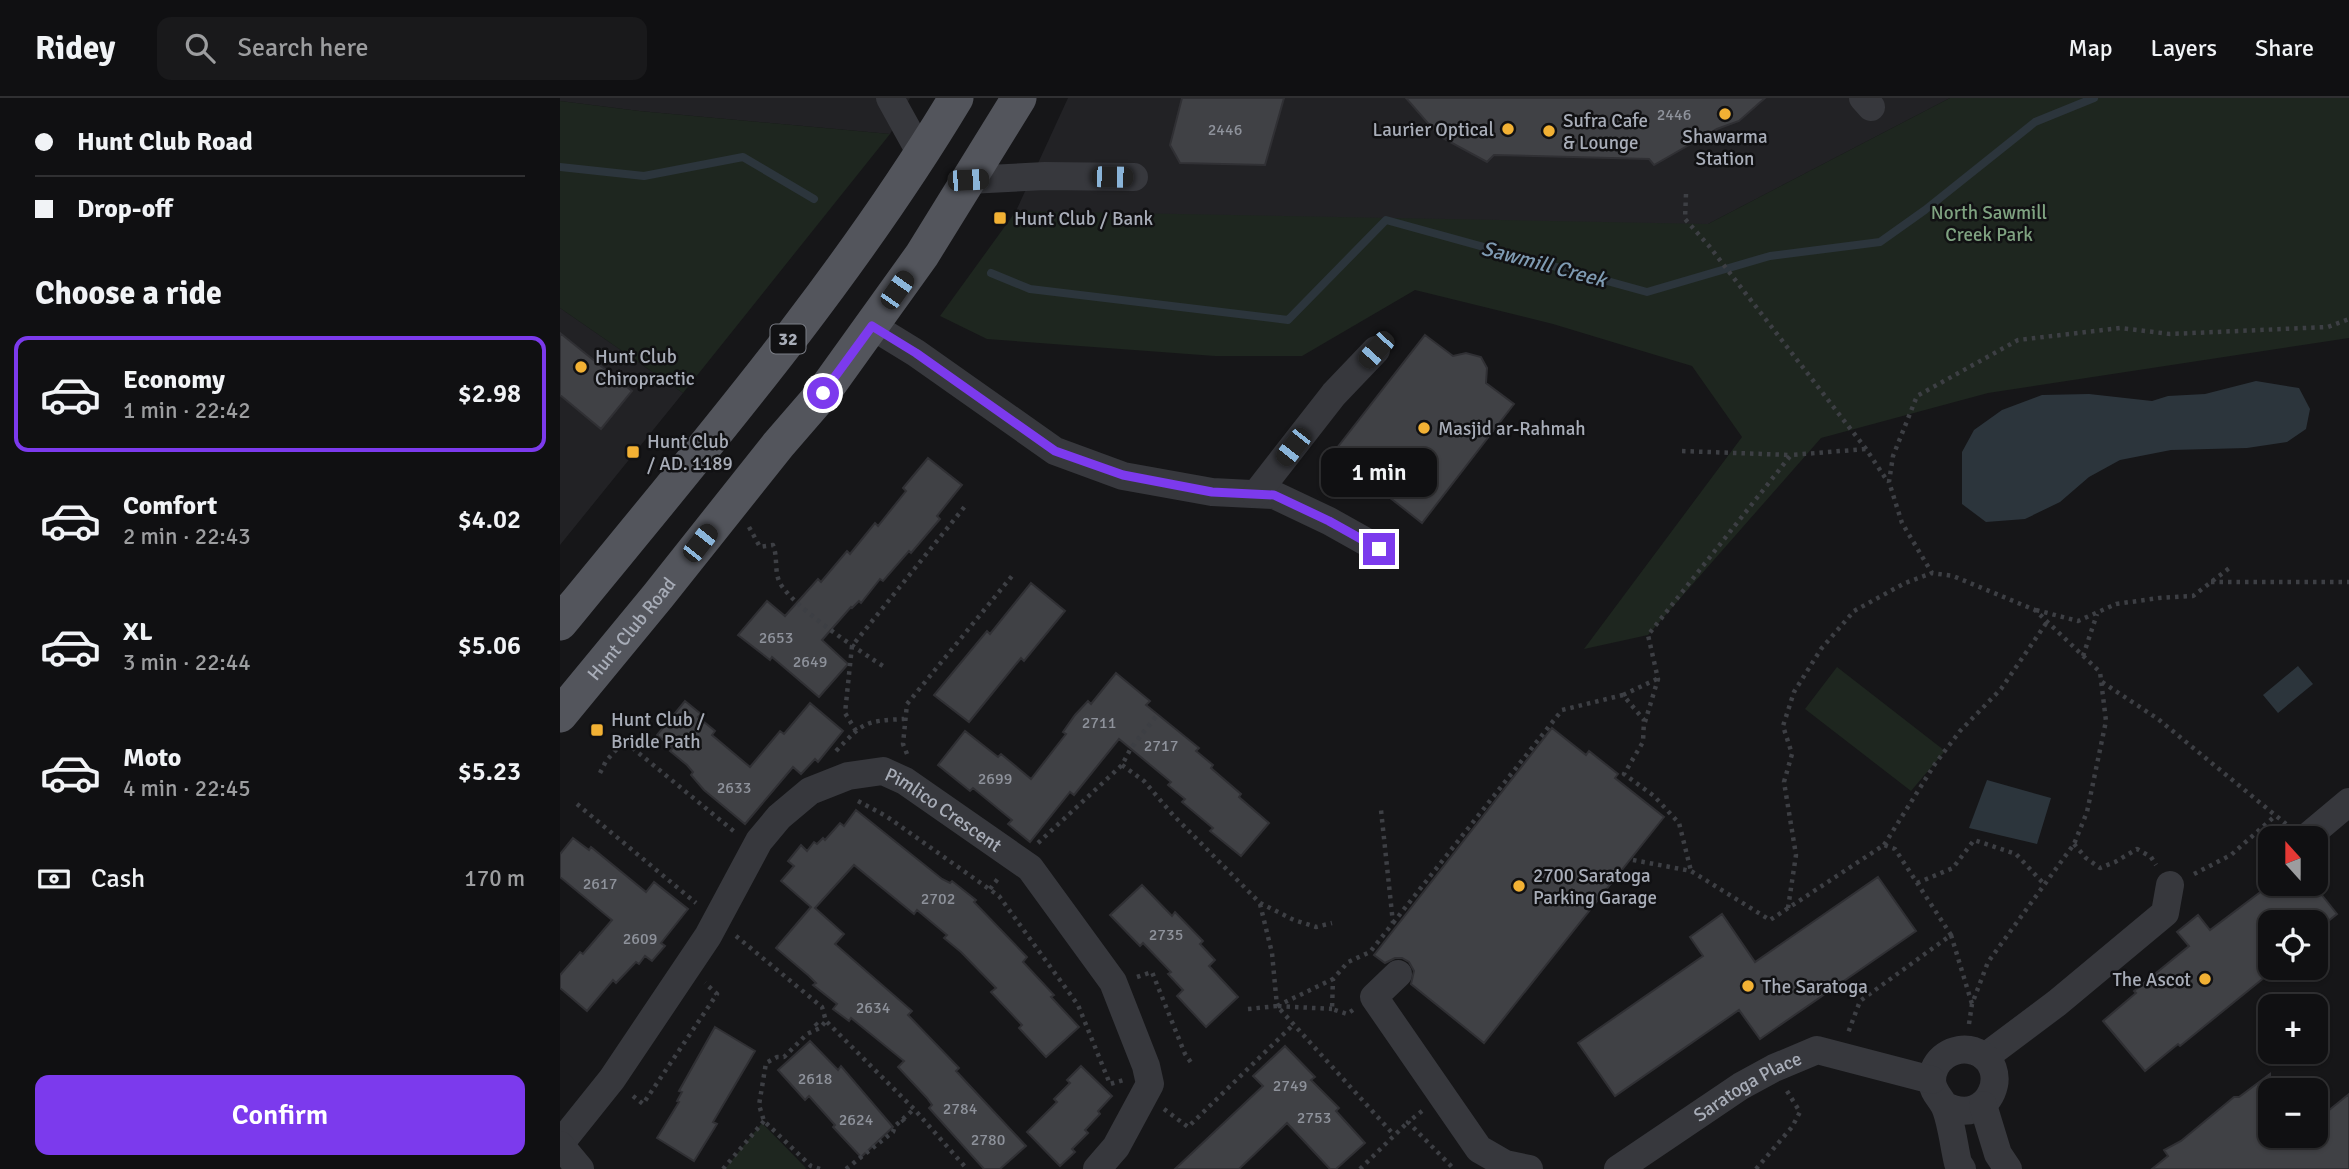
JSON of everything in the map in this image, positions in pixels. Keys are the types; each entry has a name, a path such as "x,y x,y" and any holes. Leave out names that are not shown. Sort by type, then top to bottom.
{"main road":[{"name":"Hunt Club Road","path":"560,715 823,393 922,254 1019,98"},
{"name":"32","path":"560,623 772,361 883,213 921,154 950,100"},
{"path":"950,100 998,134"}],"street":[{"path":"890,98 921,154"},
{"path":"968,180 1045,176 1134,177"},
{"path":"872,326 916,353 1055,451 1123,475 1212,492 1274,495 1379,549"},
{"path":"1256,494 1334,394 1376,350"},
{"name":"Pimlico Crescent","path":"560,1145 592,1106 686,968 717,920 755,848 779,817 810,791 848,776 883,771 905,781 1030,856 1030,868 1113,982 1146,1066 1150,1084 1133,1094 1116,1147 1097,1169"},
{"path":"2320,826 2349,802"},
{"path":"1975,1053 2057,1003 2165,913 2170,885"},
{"path":"1398,974 1374,997 1479,1149 1505,1164 1529,1169"},
{"name":"Saratoga Place","path":"1618,1169 1741,1086 1774,1068 1817,1050 1932,1080"},
{"path":"1953,1051 1975,1053 1993,1069 1995,1082 1992,1095 1974,1110 1954,1110 1944,1105 1935,1094 1932,1080 1935,1068 1942,1057 1953,1051"},
{"path":"1944,1105 1958,1163 1962,1169"},
{"path":"1983,1105 1998,1154 2008,1169"},
{"path":"560,1145 580,1169"}],"path":[{"path":"1686,194 1685,219 1709,246 1866,449 1889,482 1902,523 1933,573"},
{"path":"1889,482 1893,456 1917,396 2018,340 2120,328 2171,334 2328,327 2349,319"},
{"path":"1682,451 1791,455 1866,449"},
{"path":"1643,729 1658,679 1648,635 1791,455"},
{"path":"856,731 845,713 852,646 966,505"},
{"path":"727,508 753,530 760,547 773,545 777,555 778,580 787,594 852,646 886,668"},
{"path":"1788,909 1796,855 1784,782 1792,754 1783,726 1794,692 1821,649 1854,611 1905,583 1933,573 1953,576 2035,610 2078,621 2116,604 2193,596 2232,566"},
{"path":"911,761 903,744 907,705 1012,576"},
{"path":"2211,582 2349,582"},
{"path":"1972,1004 1988,962 2074,844 2087,812 2106,721 2100,672 2035,610"},
{"path":"2083,656 2097,613"},
{"path":"1633,860 1691,872 1770,920 1884,845 1935,764 1960,731 2001,689 2047,622"},
{"path":"1370,952 1562,710 1623,695 1658,679"},
{"path":"2101,681 2158,719 2289,826"},
{"path":"1623,695 1644,720 1643,742 1624,774 1654,796 1679,823 1691,872"},
{"path":"990,889 1004,870 1030,856 1035,846 1122,765 1131,748 1158,715"},
{"path":"830,760 856,731 870,722 904,719"},
{"path":"600,773 606,761 624,741 755,848"},
{"path":"1122,765 1144,781 1150,793 1260,903 1293,920 1316,927 1332,923"},
{"path":"854,800 886,816 999,896 1078,1005 1110,1084 1126,1079 1133,1094 1164,1108 1188,1127 1294,1024"},
{"path":"577,804 822,1007 826,1021 914,1109 967,1169"},
{"path":"1381,810 1393,923"},
{"path":"2074,844 2086,859 2100,868 2137,849 2151,857 2170,885 2231,855 2275,816"},
{"path":"1917,883 1952,868 1974,840 2015,854 2045,884"},
{"path":"1884,845 1895,849 1951,935 1972,1004 1975,1053"},
{"path":"1260,903 1272,953 1277,1006 1394,1135"},
{"path":"1839,1056 1860,1001 1951,935"},
{"path":"627,1092 643,1104 717,994 686,968"},
{"path":"1131,979 1152,972 1185,1054 1192,1064"},
{"path":"1277,1006 1333,979"},
{"path":"1248,1009 1277,1006 1332,1009"},
{"path":"820,1169 810,1167 764,1121 760,1105 766,1063 777,1057 784,1057 807,1034 820,1028 826,1021"},
{"path":"815,1023 820,1028"},
{"path":"1756,1169 1792,1127 1800,1112 1774,1068"},
{"path":"1360,1169 1408,1122 1442,1096"},
{"path":"846,1169 894,1132 895,1125 914,1109"},
{"path":"902,1119 907,1125"},
{"path":"723,1169 764,1121"},
{"path":"1408,1122 1454,1169"}],"shaded area":[{"path":"560,98 910,98 890,134 639,111 560,101"},
{"path":"1068,98 1950,98 1708,224 1160,228 1016,211"},
{"path":"560,308 683,393 560,545"},
{"path":"2256,381 2299,388 2310,409 2306,429 2287,442 2247,448 2171,450 2120,460 2089,477 2060,502 2025,519 1986,522 1962,504 1962,452 1974,430 2002,410 2042,395 2089,394 2152,401 2168,396 2205,394"},
{"path":"2298,666 2313,684 2278,713 2263,695"},
{"path":"1987,780 2051,798 2037,844 1969,828"}],"green space":[{"name":"North Sawmill Creek Park","path":"1950,98 2349,98 2349,338 1988,393 1821,438 1648,635 1584,649 1742,437 1692,366 1553,324 1415,290 1302,356 1215,356 987,339 940,316 1016,211 1708,224"},
{"path":"560,101 890,134 683,393 560,308"},
{"path":"1837,667 1945,751 1911,791 1805,709"},
{"path":"762,1123 806,1168 805,1169 725,1169"}],"building":[{"path":"1182,98 1284,98 1265,165 1180,163 1170,145"},
{"path":"1406,98 1765,98 1739,121 1717,129 1654,165 1649,159 1494,155 1487,162 1439,136"},
{"name":"Hunt Club Chiropractic","path":"560,333 632,391 601,429 560,395"},
{"name":"Masjid ar-Rahmah","path":"1425,335 1453,356 1466,353 1481,357 1487,368 1486,383 1514,404 1422,523 1333,453"},
{"path":"928,458 962,485 937,516 940,519 911,553 909,551 883,581 880,579 861,603 859,601 851,607 822,640 848,664 819,697 772,657 770,660 738,635 767,601 785,616 818,579 821,582 847,551 850,554 875,523 878,526 906,491 903,488"},
{"path":"1031,583 1065,611 1024,661 1021,658 969,722 934,695 987,631 990,634"},
{"path":"1116,673 1150,701 1146,705 1199,748 1196,751 1213,765 1211,768 1269,823 1241,856 1210,831 1213,828 1182,802 1185,799 1168,785 1171,782 1119,739 1074,795 1070,792 1030,842 1008,824 1012,820 973,788 970,791 938,765 965,731 998,757 1001,754 1031,779 1066,734 1063,732 1075,715 1088,701 1091,704"},
{"path":"685,701 701,714 698,717 715,731 712,735 750,767 780,731 784,734 810,703 843,731 818,762 815,759 801,774 793,767 745,824 704,790 691,775 693,772 687,765 670,751 673,748 657,735"},
{"name":"2700 Saratoga Parking Garage","path":"1552,728 1586,755 1589,751 1618,774 1615,778 1664,817 1484,1043 1411,984 1414,971 1409,962 1395,958 1385,963 1374,955"},
{"path":"856,810 942,879 950,883 952,881 976,900 974,902 1027,957 1023,962 1079,1027 1046,1057 1019,1028 1022,1025 991,992 996,988 944,938 947,935 917,910 914,914 854,865 815,908 844,934 835,944 912,1011 908,1015 959,1068 956,1071 1026,1146 1000,1169 984,1169 929,1108 932,1105 927,1098 898,1067 904,1061 851,1018 849,1021 833,1009 837,1004 813,985 816,983 776,948 811,907 781,881 794,866 788,861 801,845 807,851 814,842 817,844 823,838 825,840 840,823 844,826"},
{"path":"573,838 589,850 591,847 646,892 654,882 688,909 661,943 665,946 652,961 645,956 639,964 636,962 616,983 613,980 587,1011 560,988 560,975 580,952 583,954 612,920 560,877 560,854"},
{"name":"The Saratoga","path":"1878,877 1916,931 1760,1039 1739,1010 1615,1096 1578,1043 1703,956 1690,937 1722,914 1755,962"},
{"path":"1142,885 1172,916 1175,912 1203,941 1200,944 1215,960 1209,966 1238,997 1206,1027 1177,996 1183,990 1168,974 1171,972 1143,943 1140,946 1110,915"},
{"name":"The Ascot","path":"2258,894 2258,896 2323,896 2337,914 2328,921 2328,910 2258,910 2258,980 2261,980 2145,1071 2103,1021 2136,993 2134,991 2189,946 2177,932 2198,915 2210,930"},
{"path":"715,1027 755,1051 713,1122 717,1124 694,1161 657,1138 679,1102 677,1101 682,1092 679,1091"},
{"path":"810,1041 838,1070 841,1066 893,1127 861,1157 809,1096 805,1100 778,1070"},
{"path":"1285,1046 1315,1077 1311,1080 1339,1108 1336,1111 1365,1143 1336,1169 1330,1169 1287,1123 1239,1169 1175,1169 1263,1086 1253,1076"},
{"path":"1081,1066 1112,1096 1085,1130 1088,1133 1072,1149 1075,1152 1060,1166 1027,1132 1057,1102 1054,1099 1070,1083 1067,1080"},
{"path":"2258,1083 2258,1148 2328,1148 2328,1111 2349,1094 2349,1169 2152,1169 2168,1156 2164,1150 2181,1141 2234,1097 2239,1097"}],"waterway":[{"name":"Sawmill Creek","path":"991,273 1030,289 1288,320 1386,220 1647,292 1770,256 1880,242 1925,210 2035,122 2094,98"},
{"name":"Sawmill Creek","path":"560,167 644,176 743,157 814,199"}],"place":[{"name":"Shawarma Station","path":"1725,114"},
{"name":"Laurier Optical","path":"1508,129"},
{"name":"Sufra Cafe & Lounge","path":"1549,131"},
{"name":"Hunt Club / Bank","path":"1000,218"},
{"name":"Hunt Club Chiropractic","path":"581,367"},
{"name":"Masjid ar-Rahmah","path":"1424,428"},
{"name":"Hunt Club / AD. 1189","path":"633,452"},
{"name":"Hunt Club / Bridle Path","path":"597,730"},
{"name":"2700 Saratoga Parking Garage","path":"1519,886"},
{"name":"The Ascot","path":"2205,979"},
{"name":"The Saratoga","path":"1748,986"}],"route":[{"path":"823,393 872,326 916,353 1055,451 1123,475 1212,492 1274,495 1379,549"}]}
